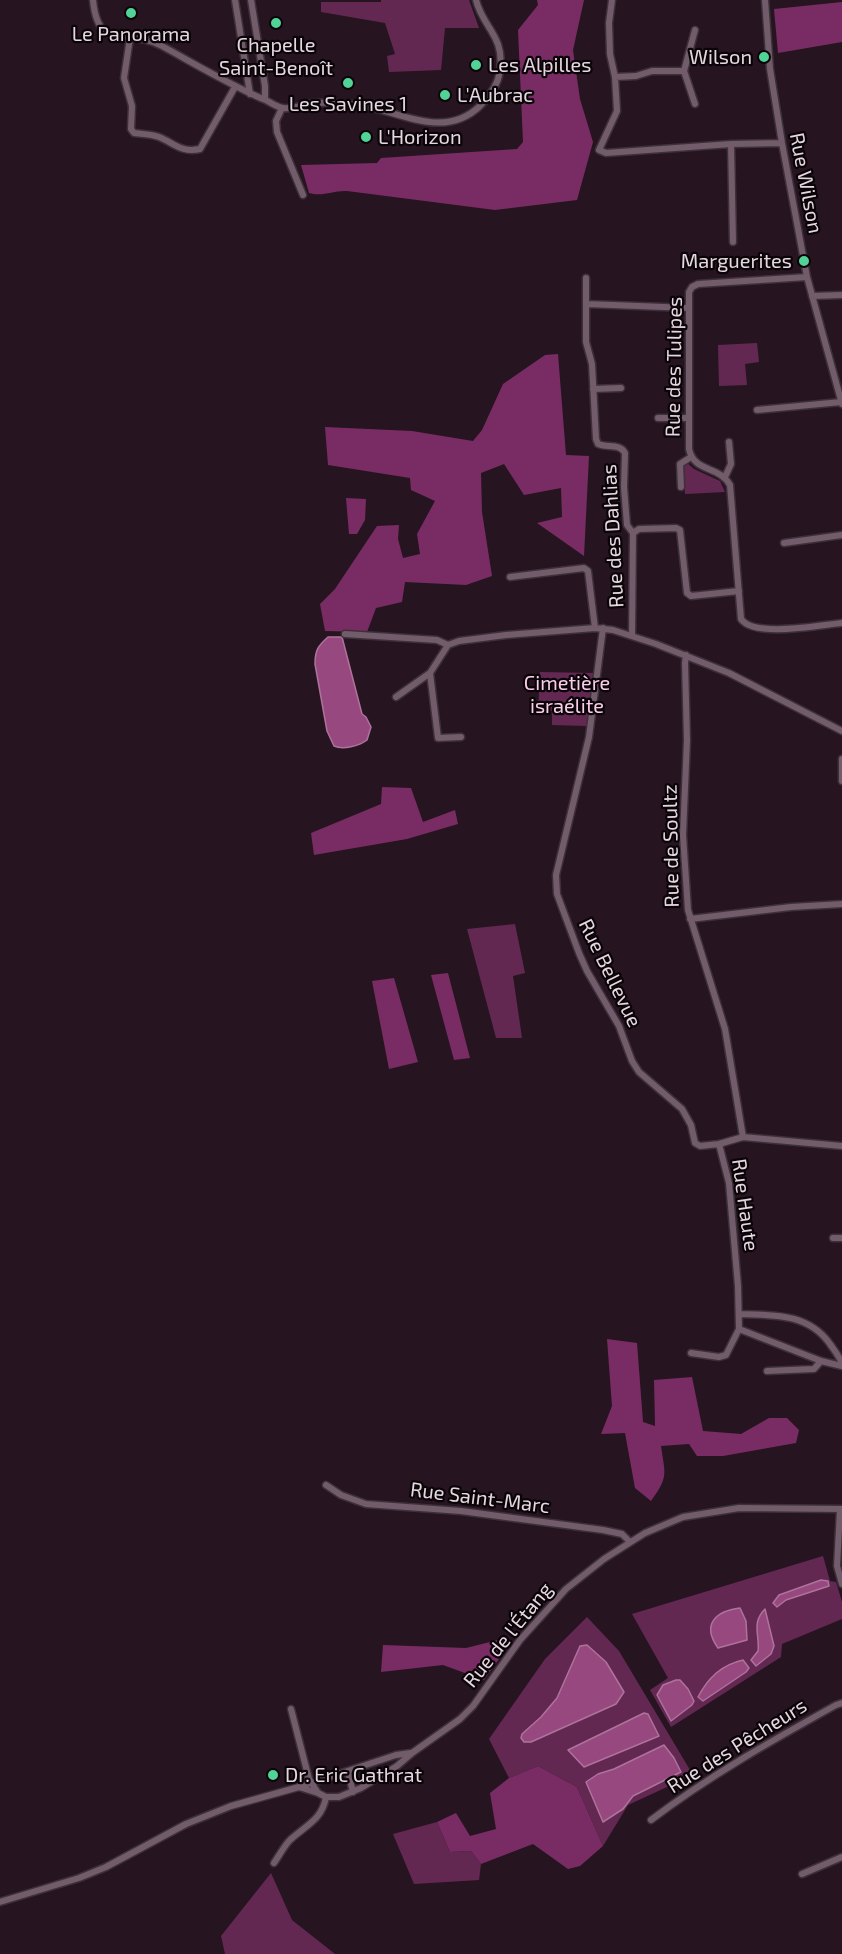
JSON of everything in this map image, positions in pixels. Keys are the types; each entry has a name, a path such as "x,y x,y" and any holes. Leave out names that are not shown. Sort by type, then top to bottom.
{"street":[{"path":"93,0 94,16 103,32 151,40 250,94 282,108 314,103 340,103 444,123 459,120 477,109 487,99 498,80 500,55 497,39 479,10 476,0"},
{"path":"235,0 250,94"},
{"path":"251,0 265,86 265,99"},
{"path":"612,0 609,23 610,54 615,77 617,111 599,150 606,153 731,144 782,143"},
{"name":"Rue Wilson","path":"765,0 770,69 807,277 842,403"},
{"path":"694,104 684,71 695,30"},
{"path":"130,38 124,78 132,106 131,129 134,133 158,136 174,147 193,151 200,149 237,87 247,81"},
{"path":"615,77 636,76 652,71 684,71"},
{"path":"282,108 276,122 277,132 303,195"},
{"path":"731,144 733,242"},
{"name":"Rue des Tulipes","path":"725,477 696,463 691,457 689,292 698,284 807,277"},
{"name":"Rue des Dahlias","path":"586,278 586,342 592,364 598,444 618,446 623,448 625,453 624,487 627,525 633,533 632,635"},
{"path":"813,296 842,295"},
{"path":"587,304 689,308"},
{"path":"593,388 621,387"},
{"path":"757,410 842,403"},
{"path":"658,418 690,418"},
{"path":"729,442 731,464 725,477 730,485 741,619 752,627 781,629 842,623"},
{"path":"681,488 680,464 691,457"},
{"path":"684,522 680,530 687,593 691,596 740,591"},
{"path":"633,533 639,530 676,528 680,530"},
{"path":"784,543 842,535"},
{"path":"510,578 584,568 588,571 599,628"},
{"path":"396,698 430,673 448,645 459,641 599,628 632,635 729,673 842,732"},
{"name":"Rue Bellevue","path":"599,628 589,737 556,875 557,894 587,971 619,1026 632,1061 639,1072 682,1109 691,1125 695,1143 700,1146 719,1144"},
{"path":"345,634 436,640 448,645"},
{"name":"Rue de Soultz","path":"686,655 687,740 683,835 687,910 725,1029 743,1137"},
{"path":"430,673 438,738 461,737"},
{"path":"842,759 842,781"},
{"path":"690,919 792,907 842,904"},
{"name":"Rue Haute","path":"691,1353 719,1357 726,1355 739,1329 729,1184 719,1144 743,1137 842,1146"},
{"path":"833,1238 842,1238"},
{"path":"739,1314 785,1315 809,1324 825,1337 842,1365"},
{"path":"739,1329 821,1361 842,1365"},
{"path":"767,1371 814,1369 821,1361"},
{"name":"Rue Saint-Marc","path":"326,1485 341,1495 366,1504 461,1511 603,1530 622,1534 630,1542"},
{"name":"Rue de l'Étang","path":"326,1797 339,1797 353,1792 397,1766 460,1719 473,1706 520,1640 566,1589 604,1559 645,1533 683,1517 714,1511 752,1507 841,1510"},
{"path":"841,1510 837,1566 842,1584"},
{"name":"Rue des Pêcheurs","path":"651,1820 678,1800 753,1753 827,1710 842,1704"},
{"path":"291,1709 309,1779 318,1793"},
{"name":"Rue de l'Étang","path":"0,1902 79,1878 106,1867 169,1832 212,1813 396,1755 412,1753"},
{"path":"348,1772 353,1792"},
{"path":"274,1863 290,1840 321,1814 326,1797 299,1787"},
{"path":"802,1874 842,1857"}],"green space":[{"path":"381,0 469,0 479,28 445,28 441,70 389,72 387,56 395,54 385,23 321,12 321,2 381,2"},
{"path":"757,343 759,362 745,364 747,385 719,386 718,345"},
{"path":"686,462 694,469 720,481 725,492 685,494 683,468"},
{"name":"Cimetière israélite","path":"540,672 595,673 587,726 552,725 552,711 538,712"},
{"path":"515,924 525,973 513,976 522,1038 496,1038 467,929"},
{"path":"823,1556 830,1581 836,1582 842,1602 842,1619 782,1644 781,1657 671,1727 650,1690 668,1678 632,1614"},
{"path":"587,1617 619,1651 693,1775 628,1805 603,1846 577,1787 538,1766 509,1778 489,1739 545,1659"},
{"path":"437,1822 450,1852 471,1851 481,1864 479,1880 414,1884 393,1834"},
{"path":"271,1873 292,1920 335,1954 225,1954 221,1936"}],"shaded area":[{"path":"537,0 584,0 573,50 580,99 593,142 577,200 495,210 347,191 309,193 301,165 377,163 381,158 517,149 523,142 518,30 538,5"},
{"path":"842,2 842,42 778,53 774,9"},
{"path":"558,354 566,455 589,456 584,556 537,523 562,517 561,488 524,495 504,464 481,473 482,512 492,576 466,585 405,582 402,602 376,608 367,632 325,631 320,604 335,589 377,526 399,525 398,539 403,558 420,554 417,534 435,501 411,490 410,478 328,465 325,427 412,431 473,441 482,430 503,384 545,355"},
{"path":"346,498 366,499 365,520 357,534 349,534"},
{"path":"328,637 342,637 362,714 371,727 367,740 351,747 334,746 327,731 315,664 318,649"},
{"path":"382,787 411,788 423,822 455,810 458,824 407,839 314,855 311,833 381,804"},
{"path":"448,973 470,1058 454,1060 431,975"},
{"path":"394,978 418,1062 389,1069 372,981"},
{"path":"607,1339 637,1343 643,1422 655,1426 654,1380 692,1377 703,1431 741,1434 769,1418 787,1418 799,1430 796,1443 723,1456 697,1456 689,1444 661,1446 664,1475 661,1486 651,1501 635,1488 625,1433 601,1434 612,1406"},
{"path":"821,1580 828,1581 829,1586 786,1600 777,1607 773,1603 779,1595"},
{"path":"740,1608 746,1621 747,1640 718,1648 711,1632 714,1620 724,1612"},
{"path":"765,1609 774,1646 771,1654 756,1666 751,1660 758,1651 757,1624"},
{"path":"506,1638 511,1642 484,1680 443,1665 381,1672 383,1645 466,1648"},
{"path":"587,1645 606,1662 624,1692 616,1704 531,1742 524,1742 521,1738 522,1734 557,1698 580,1646"},
{"path":"743,1660 749,1668 746,1672 703,1701 698,1697 716,1673 728,1665"},
{"path":"680,1680 688,1689 694,1701 671,1721 657,1695 663,1685"},
{"path":"644,1713 648,1714 659,1736 584,1767 568,1750"},
{"path":"664,1745 681,1772 633,1796 623,1809 603,1822 586,1782 598,1774 614,1769"},
{"path":"538,1766 577,1787 603,1846 580,1866 568,1869 533,1844 481,1864 471,1851 450,1852 437,1822 456,1813 470,1836 496,1829 490,1793 509,1778"}],"place":[{"name":"Le Panorama","path":"131,13"},
{"name":"Chapelle Saint-Benoît","path":"276,23"},
{"name":"Wilson","path":"764,57"},
{"name":"Les Alpilles","path":"476,65"},
{"name":"Les Savines 1","path":"348,83"},
{"name":"L'Aubrac","path":"445,95"},
{"name":"L'Horizon","path":"366,137"},
{"name":"Marguerites","path":"804,261"},
{"name":"Dr. Eric Gathrat","path":"273,1775"}]}
